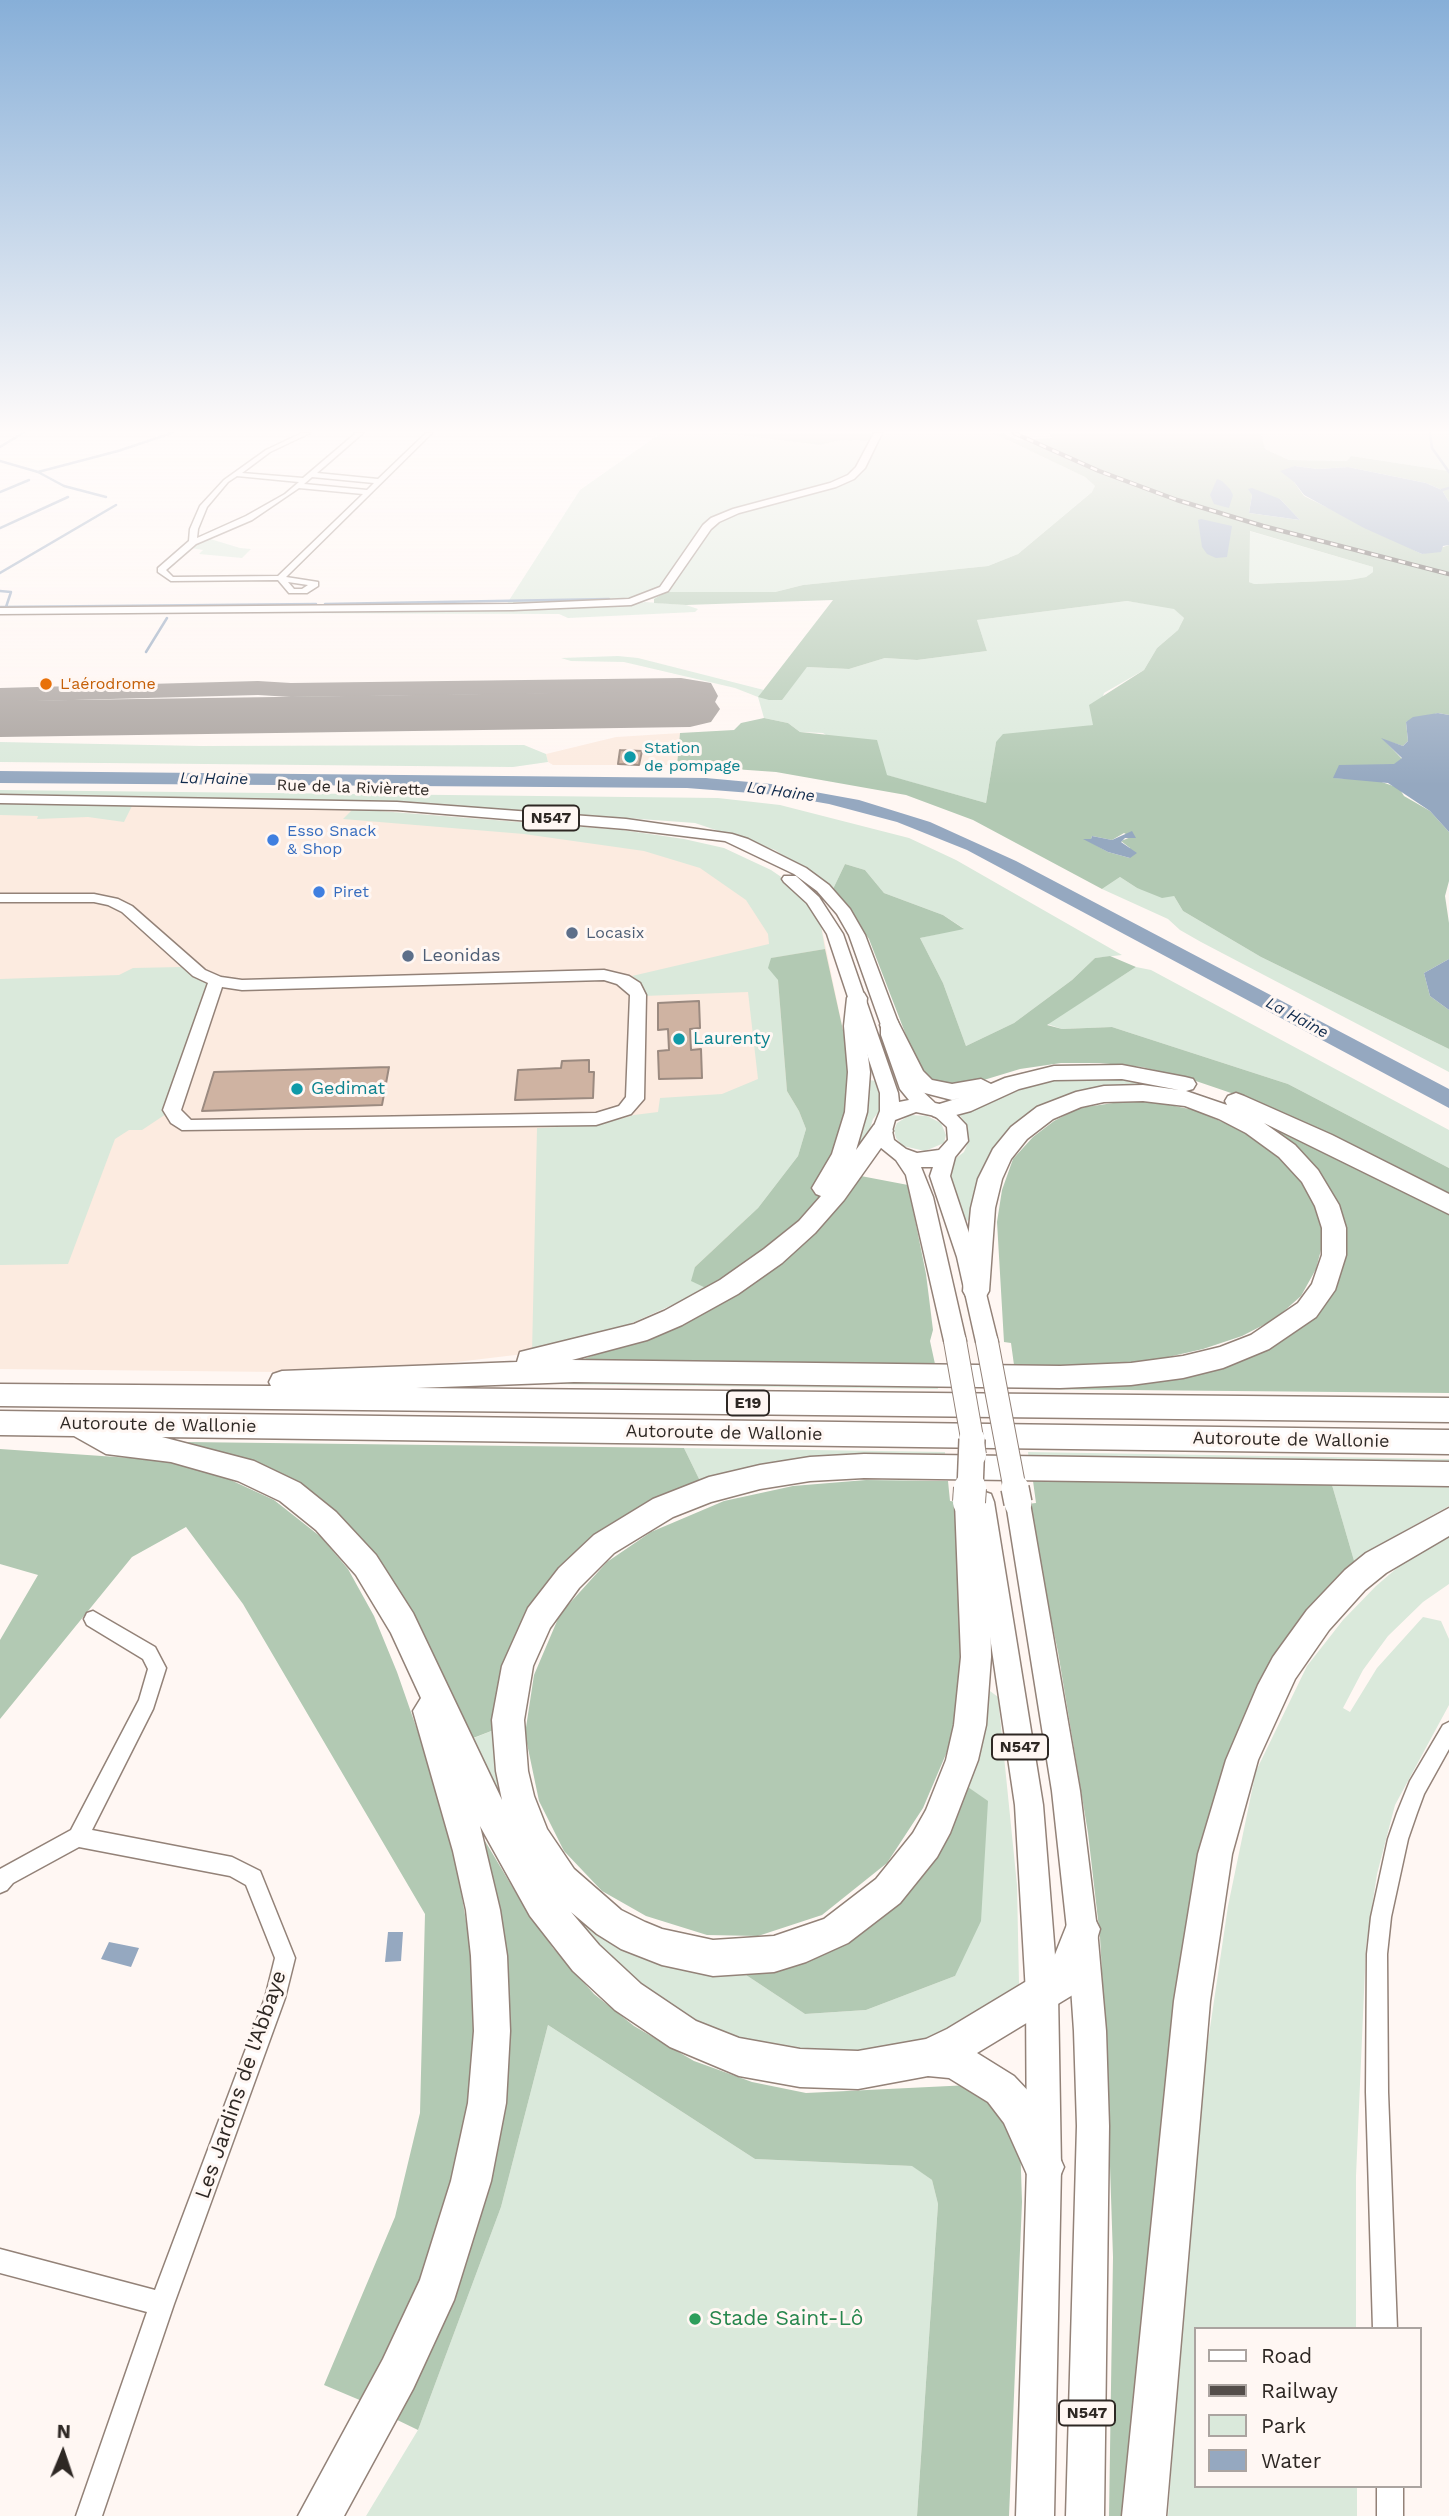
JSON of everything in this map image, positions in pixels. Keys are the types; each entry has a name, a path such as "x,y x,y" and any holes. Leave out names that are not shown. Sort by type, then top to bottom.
{"highway":[{"path":"773,1256 820,1195 843,1154 850,1133 859,1091 859,1055 853,1026 857,998"},
{"path":"890,1025 914,1075 931,1089 958,1092 993,1082 1099,1070 1146,1075 1191,1086 1280,1120 1449,1205"},
{"path":"934,1109 963,1106 999,1088 1034,1077"},
{"path":"47,1395 149,1385 574,1371 1060,1377 1131,1374 1183,1367 1223,1357 1260,1342 1290,1324 1307,1310 1328,1277 1334,1255 1334,1228 1327,1205 1310,1176 1287,1151 1254,1127 1227,1113 1187,1099 1143,1093 1104,1094 1076,1100 1045,1113 1018,1133 1001,1155 990,1179 983,1208 976,1291"},
{"path":"433,1377 562,1353 638,1333 711,1297 773,1256 819,1214 886,1123"},
{"name":"Autoroute de Wallonie","path":"0,1395 1449,1410"},
{"name":"Autoroute de Wallonie","path":"0,1423 1449,1442"},
{"path":"79,1424 106,1442 171,1450 217,1461 259,1476 290,1492 326,1521 356,1553 389,1601 413,1646 476,1784 522,1872 542,1904 574,1944 628,1997 654,2017 701,2042 769,2064 827,2070 858,2070 928,2057 960,2042 1042,1993 1069,1973 1082,1929"},
{"path":"972,1439 975,1502 976,1644 970,1725 962,1760 938,1821 925,1845 888,1891 836,1931 774,1954 713,1958 662,1947 609,1922 562,1881 534,1840 517,1796 512,1772 509,1720 518,1666 540,1618 569,1578 604,1544 663,1508 709,1490 760,1477 810,1469 864,1466 1449,1474"},
{"path":"1144,2516 1192,2001 1215,1854 1242,1760 1284,1668 1318,1620 1355,1580 1376,1563 1449,1521"},
{"path":"320,2516 398,2375 439,2285 481,2141 491,2066 491,1992 483,1910 472,1860 432,1723 413,1646"},
{"path":"928,2057 954,2060 1001,2089 1018,2109 1044,2167"}],"main road":[{"name":"Rue de la Rivièrette","path":"0,799 397,806 626,824 704,835"},
{"name":"N547","path":"704,835 767,864 804,890 822,911 835,934 889,1093 886,1123"},
{"name":"N547","path":"704,835 727,837 787,862 823,888 844,912 856,935 890,1025 890,1035 908,1089 954,1121 959,1135 955,1148 946,1155 940,1176 976,1291 1018,1503 1064,1780 1082,1929 1090,2031 1093,2126 1085,2516"},
{"path":"934,1109 909,1106 886,1123 886,1143 903,1156 915,1173 923,1197 955,1341 972,1439"},
{"path":"903,1156 925,1161 946,1155"},
{"name":"N547","path":"975,1502 1029,1805 1042,1993 1044,2167 1035,2516"}],"street":[{"path":"183,550 162,569 170,578 280,578 308,550"},
{"path":"0,611 513,607 631,602 664,589 691,550"},
{"path":"0,898 94,898 113,902 127,909 199,973 217,981 272,985 604,975 623,980 634,987 638,995 635,1099 625,1110 596,1119 188,1126 177,1119 172,1110 217,981"},
{"path":"0,1883 6,1876 79,1837 147,1703 157,1668 149,1653 93,1619"},
{"path":"1385,2327 1377,2092 1377,1954 1381,1917 1398,1839 1417,1788 1449,1731"},
{"name":"Les Jardins de l'Abbaye","path":"79,1837 232,1867 253,1878 285,1958 275,1998 162,2304 89,2516"},
{"path":"0,2261 162,2304"},
{"path":"1390,2488 1390,2516"}],"shaded area":[{"path":"680,733 677,765 553,765 548,762 546,754 616,737"},
{"path":"0,804 353,809 622,830 820,920 846,1044 708,1289 667,1306 532,1353 390,1370 278,1372 0,1369"}],"green space":[{"path":"203,550 250,550 242,558 199,554"},
{"path":"541,550 1022,550 988,566 803,585 775,592 666,592 654,599 506,605"},
{"path":"1022,550 1250,550 1249,582 1254,584 1349,580 1366,577 1373,572 1373,567 1316,550 1415,550 1422,554 1433,550 1449,550 1449,715 1438,713 1406,722 1408,741 1403,746 1384,740 1402,759 1394,765 1372,766 1334,778 1376,780 1399,788 1404,796 1430,811 1449,832 1449,881 1445,896 1449,923 1449,959 1424,973 1430,996 1449,1010 1449,1049 1261,957 1183,911 1174,896 1162,898 1137,888 1120,877 1102,889 973,820 906,795 776,772 677,765 680,733 734,730 741,723 764,718 788,723 800,732 877,740 887,775 986,803 996,742 1003,734 1093,725 1089,705 1144,670 1157,648 1178,630 1184,618 1174,609 1127,601 977,620 987,651 917,660 885,658 849,669 807,667 782,700 769,700 758,697 833,600 686,605 654,603 654,599 666,592 775,592 803,585 988,566","holes":["1124,833 1131,837 1121,841 1130,848 1130,858 1108,852 1085,839 1091,839 1092,836 1112,840"]},
{"path":"1249,550 1316,550 1373,567 1373,572 1366,577 1349,580 1249,582"},
{"path":"1127,601 1174,608 1184,618 1178,630 1157,648 1144,670 1104,693 1094,725 996,742 986,803 886,775 823,733 800,732 788,723 764,718 758,697 735,688 624,662 571,661 561,658 638,658 764,690 759,696 807,667 849,669 885,658 917,660 987,651 977,620"},
{"path":"645,602 686,605 698,609 695,612 568,618 559,614 223,613 212,610 509,610"},
{"path":"0,742 201,746 524,745 546,754 548,762 513,767 0,762"},
{"path":"0,790 718,798 780,805 909,838 956,860 1122,955 1095,958 1072,980 1014,1023 966,1046 943,983 920,938 963,928 943,915 884,893 865,870 845,864 833,889 775,850 695,823 419,803 0,795"},
{"path":"0,804 133,804 124,822 88,817 37,819 38,816 0,815"},
{"path":"353,809 622,830 684,839 724,848 771,870 793,885 811,905 820,920 825,949 772,958 778,980 787,1091 806,1129 798,1156 758,1208 695,1267 708,1289 614,1331 532,1353 537,1128 598,1125 634,1115 658,1112 660,1098 722,1094 758,1079 748,992 644,996 641,983 632,976 769,944 768,934 746,900 700,868 644,851 524,834 343,819"},
{"path":"845,864 865,870 884,893 943,915 964,929 920,938 943,983 966,1046 1014,1023 1072,980 1095,958 1110,956 1136,967 1047,1025 1062,1029 1112,1027 1288,1084 1449,1168 1449,1195 1237,1095 1142,1067 1061,1063 1020,1069 964,1086 936,1084 919,1069 869,939 833,889"},
{"path":"1120,877 1137,888 1174,896 1183,911 1261,957 1449,1049 1449,1072 1201,942 1180,930 1168,919 1102,889"},
{"path":"825,949 846,1044 850,1092 840,1135 826,1166 845,1173 908,1185 926,1274 933,1330 930,1341 935,1364 581,1360 663,1330 708,1289 691,1281 695,1267 758,1208 798,1156 806,1129 787,1091 778,980 768,968 771,958"},
{"path":"182,967 215,985 172,1110 142,1130 129,1130 115,1139 68,1264 0,1265 0,979 119,975 133,968"},
{"path":"1136,967 1151,970 1449,1130 1449,1168 1288,1084 1112,1027 1062,1029 1047,1024"},
{"path":"1107,1076 1186,1090 1278,1126 1273,1134 1153,1090 1034,1115 973,1220 962,1221 947,1182 951,1162 964,1152 969,1140 966,1124 959,1114 997,1096 1034,1084 1064,1078"},
{"path":"868,1080 877,1081 883,1100 881,1109 873,1119 866,1142 849,1159"},
{"path":"1127,1101 1160,1103 1194,1110 1253,1135 1277,1154 1297,1173 1313,1201 1321,1224 1322,1246 1316,1269 1301,1296 1275,1319 1242,1336 1203,1349 1155,1360 1099,1365 1014,1365 1011,1343 1004,1342 997,1222 1002,1190 1013,1159 1033,1137 1054,1121 1079,1108"},
{"path":"910,1115 927,1116 941,1123 946,1135 944,1143 925,1151 903,1146 896,1138 894,1130 897,1123"},
{"path":"1278,1126 1449,1210 1449,1393 1018,1389 1017,1382 1099,1382 1289,1334 1341,1230 1273,1134"},
{"path":"471,1380 937,1381 938,1389 470,1383"},
{"path":"186,1442 684,1448 702,1485 579,1555 499,1728 468,1740 423,1641 253,1464"},
{"path":"684,1448 945,1452 945,1459 702,1485"},
{"path":"0,1449 160,1460 224,1477 274,1500 321,1537 348,1569 374,1616 397,1672 428,1761 458,1873 471,1951 475,2051 464,2149 443,2226 407,2315 362,2401 324,2385 395,2217 420,2113 425,1914 243,1604 186,1527 132,1557 0,1719 0,1640 38,1575 0,1564"},
{"path":"1028,1452 1449,1459 1449,1464 1029,1461"},
{"path":"866,1480 948,1481 950,1501 958,1502 962,1678 949,1747 923,1808 887,1863 822,1915 758,1936 707,1935 646,1916 602,1891 564,1851 539,1801 525,1734 534,1675 560,1614 607,1562 651,1532 724,1501 793,1486"},
{"path":"1033,1481 1332,1485 1355,1564 1241,1725 1131,2516 1109,2516 1113,2257 1100,1937 1088,1833 1058,1652 1027,1504 1036,1503"},
{"path":"1332,1485 1449,1486 1449,1506 1402,1532 1355,1564"},
{"path":"1449,1533 1449,1584 1423,1602 1388,1636 1363,1670 1343,1708 1350,1712 1377,1668 1423,1617 1441,1621 1449,1639 1449,1705 1395,1805 1377,1874 1366,1946 1356,2176 1356,2327 1194,2327 1194,2488 1357,2488 1357,2516 1168,2516 1183,2298 1206,2055 1228,1906 1256,1771 1307,1666 1343,1620 1376,1586 1410,1557"},
{"path":"990,1691 998,1697 1017,1885 1019,1984 1006,1997 970,2019 926,2039 874,2053 831,2056 735,2039 670,2009 619,1970 538,1876 469,1740 499,1728 560,1889 740,1971 805,2014 866,2010 955,1976 965,1785"},
{"path":"965,1785 988,1801 981,1921 955,1976 866,2010 805,2014 740,1971 841,1942"},
{"path":"485,1841 553,1948 594,1994 634,2026 694,2061 752,2082 806,2093 970,2085 992,2098 1020,2140 1022,2202 1009,2516 917,2516 938,2204 932,2180 912,2166 755,2159 548,2025 501,2207 418,2430 389,2416 483,2166 479,1844"},
{"name":"Stade Saint-Lô","path":"548,2025 755,2159 913,2166 932,2180 938,2204 917,2516 366,2516 418,2430 501,2207"}],"water":[{"path":"1204,550 1228,550 1227,557 1216,558"},
{"path":"1414,550 1442,550 1441,552 1422,554"},
{"path":"1438,713 1449,715 1449,832 1430,811 1388,783 1333,778 1339,765 1394,764 1402,758 1381,738 1403,746 1408,741 1406,722 1413,717"},
{"name":"La Haine","path":"0,771 706,778 771,784 859,800 930,822 1016,861 1449,1089 1449,1108 967,850 897,822 829,804 777,795 687,788 0,783"},
{"path":"1132,831 1136,838 1125,838 1121,842 1137,853 1130,858 1108,852 1083,839 1091,839 1092,836 1112,840"},
{"path":"1449,959 1449,1010 1430,996 1424,973"},
{"path":"388,1932 403,1932 401,1961 385,1962"},
{"path":"109,1942 139,1948 131,1967 101,1959"}],"building":[{"name":"Station de pompage","path":"620,750 642,751 639,765 618,764"},
{"name":"Laurenty","path":"699,1001 700,1028 690,1029 691,1050 701,1049 702,1078 659,1079 658,1051 669,1050 668,1029 658,1030 658,1003"},
{"path":"589,1060 589,1072 594,1072 593,1098 515,1100 518,1070 561,1068 562,1061"},
{"name":"Gedimat","path":"389,1067 382,1105 202,1111 214,1072"}],"waterway":[{"path":"0,573 39,550"},
{"path":"0,591 11,592 6,607"},
{"path":"325,604 609,599"},
{"path":"6,607 316,604"},
{"path":"0,607 6,607"},
{"path":"146,652 167,618"}],"taxiway":[{"path":"0,695 258,688 291,690 681,685 703,688 706,696 704,703 690,709"}],"runway":[{"path":"0,719 690,709"}],"railway":[{"path":"1358,550 1449,574"}],"place":[{"name":"L'aérodrome","path":"46,684"},
{"name":"Station de pompage","path":"630,757"},
{"name":"Esso Snack & Shop","path":"273,840"},
{"name":"Piret","path":"319,892"},
{"name":"Locasix","path":"572,933"},
{"name":"Leonidas","path":"408,956"},
{"name":"Laurenty","path":"679,1039"},
{"name":"Gedimat","path":"297,1089"},
{"name":"Stade Saint-Lô","path":"695,2319"}]}
